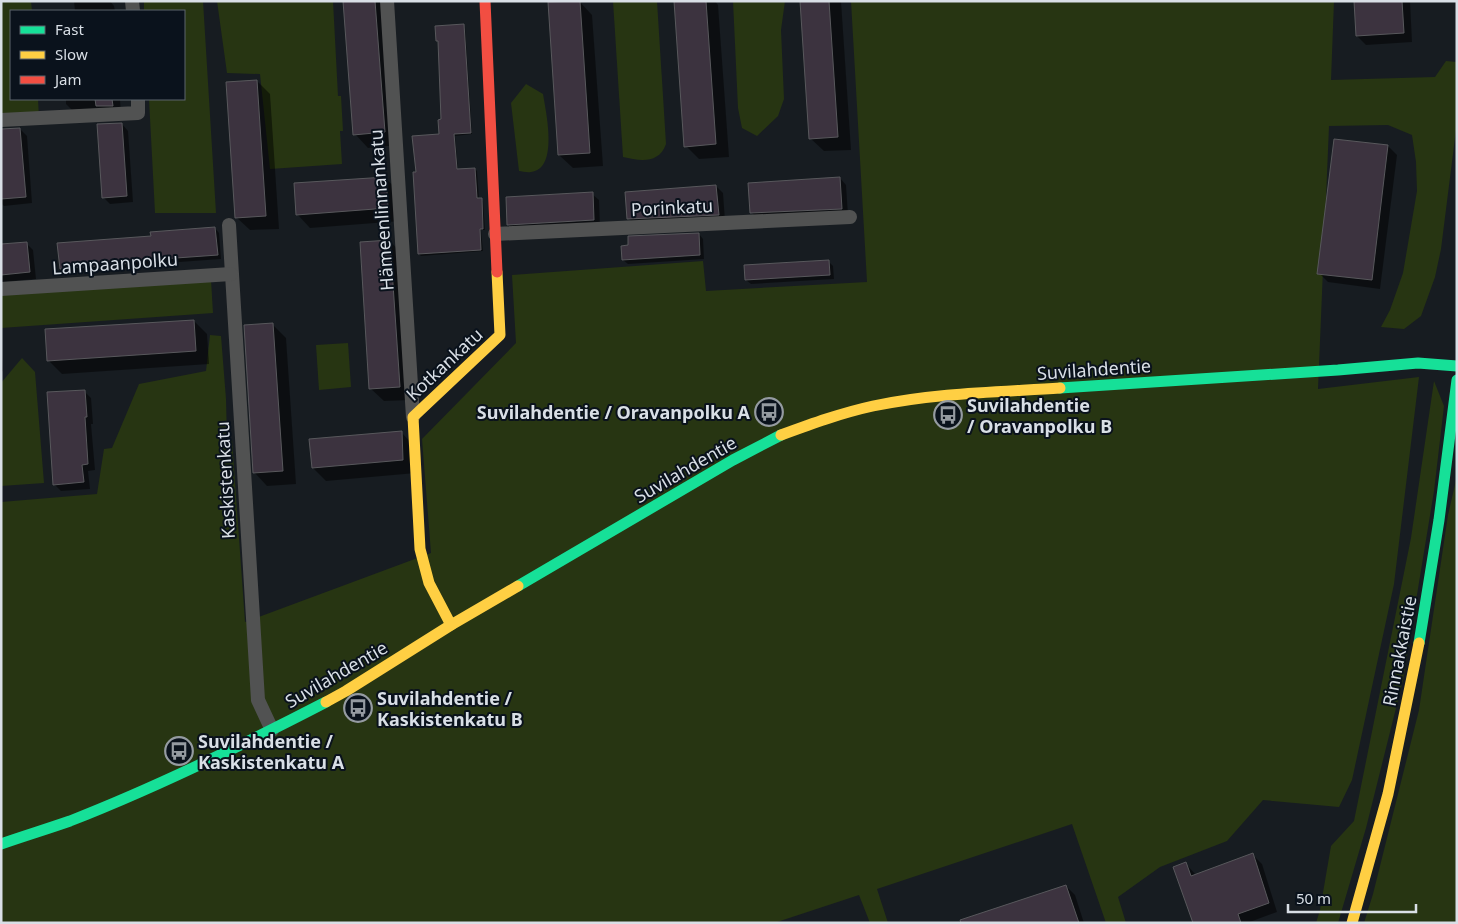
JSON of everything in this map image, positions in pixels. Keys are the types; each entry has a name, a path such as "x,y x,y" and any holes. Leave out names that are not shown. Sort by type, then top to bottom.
{"street":[{"name":"Hämeenlinnankatu","path":"387,1 413,417"},
{"name":"Kotkankatu","path":"452,625 430,583 420,549 413,417 500,335 485,1"},
{"path":"1,120 138,106"},
{"name":"Porinkatu","path":"495,234 850,217"},
{"name":"Kaskistenkatu","path":"229,225 258,700 272,730"},
{"name":"Lampaanpolku","path":"1,289 232,274"},
{"name":"Suvilahdentie","path":"1,844 69,821 150,787 272,730 346,691 452,625 733,460 776,437 837,415 874,406 942,396 1418,363 1457,366"},
{"name":"Rinnakkaistie","path":"1352,923 1372,858 1400,743 1427,599 1445,481 1457,380"}],"green space":[{"path":"1,1 31,1 32,10 10,10 10,100 38,100 39,118 1,120"},
{"path":"144,1 203,1 216,213 155,213 149,100 185,100 185,10 144,10"},
{"path":"217,1 333,1 338,96 341,96 343,131 340,131 342,164 270,169 260,74 227,73"},
{"path":"613,1 657,1 666,144 659,155 648,160 623,157"},
{"path":"733,1 785,1 781,30 784,99 778,116 757,136 742,128 738,108"},
{"path":"851,1 1334,1 1331,80 1435,77 1446,61 1457,62 1457,122 1441,249 1435,277 1421,316 1404,329 1381,327 1390,310 1403,273 1417,191 1416,162 1412,135 1388,125 1329,126 1318,389 1419,377 1394,584 1352,780 1339,807 1263,800 1227,841 1160,867 1118,897 1126,923 1106,923 1072,824 877,889 888,923 870,923 859,895 774,923 1,923 1,502 97,494 104,449 112,448 139,384 206,371 210,335 221,336 227,440 232,440 245,622 431,553 422,439 516,343 512,275 703,261 706,291 867,282"},
{"path":"526,84 543,94 549,139 545,161 540,169 529,172 519,171 511,103"},
{"path":"211,280 213,313 1,328 1,294"},
{"path":"348,343 351,387 319,390 316,345"},
{"path":"22,358 35,372 44,483 1,486 1,383"},
{"path":"1434,381 1444,406 1434,491 1403,680 1366,828 1338,923 1316,923 1331,846 1354,821 1411,538"},
{"path":"1457,476 1457,923 1364,923 1419,710 1448,515"}],"building":[{"path":"343,1 375,1 385,132 353,135"},
{"path":"580,1 590,153 558,155 548,2"},
{"path":"674,1 706,1 716,144 684,147"},
{"path":"800,1 829,1 838,137 809,139"},
{"path":"1354,1 1402,1 1404,33 1356,36"},
{"path":"464,24 471,133 454,134 457,169 475,168 477,198 482,198 483,229 480,229 481,250 418,254 413,172 416,172 412,136 439,134 438,120 441,119 438,41 436,41 435,26"},
{"path":"257,80 266,216 235,218 226,82"},
{"path":"95,100 112,100 113,106 96,106"},
{"path":"122,123 127,196 102,198 97,124"},
{"path":"20,128 26,197 1,199 1,129"},
{"path":"1334,139 1388,145 1372,280 1317,274"},
{"path":"386,177 388,208 296,215 294,183"},
{"path":"840,177 842,209 750,213 748,183"},
{"path":"716,185 719,215 627,219 625,192"},
{"path":"593,192 594,220 507,225 506,197"},
{"path":"215,227 218,255 60,269 57,243 151,236 150,232"},
{"path":"699,233 700,255 622,260 621,246 628,245 628,236"},
{"path":"390,240 400,387 369,389 360,242"},
{"path":"27,242 30,272 1,275 1,244"},
{"path":"829,260 830,275 745,280 744,265"},
{"path":"194,320 196,351 47,361 45,329"},
{"path":"273,323 283,471 253,473 244,325"},
{"path":"85,390 88,464 82,465 84,482 53,485 47,392"},
{"path":"402,431 403,460 312,468 309,439"},
{"path":"1253,853 1269,903 1238,914 1241,923 1193,923 1173,867 1186,862 1191,876"},
{"path":"1066,885 1079,923 961,923 960,920"}],"traffic: fast":[{"path":"1060,388 1418,363 1457,366"},
{"path":"1419,643 1439,520 1457,380"},
{"path":"518,586 733,460 781,435"},
{"path":"1,844 70,821 135,794 231,750 326,702"}],"traffic: slow":[{"path":"451,625 429,583 420,549 413,417 500,335 497,272"},
{"path":"781,435 849,412 919,398 1060,388"},
{"path":"326,702 518,586"},
{"path":"1352,923 1388,794 1419,643"}],"traffic: jam":[{"path":"485,1 497,272"}],"place":[{"name":"Suvilahdentie / Oravanpolku A","path":"769,412"},
{"name":"Suvilahdentie / Oravanpolku B","path":"948,415"},
{"name":"Suvilahdentie / Kaskistenkatu B","path":"358,708"},
{"name":"Suvilahdentie / Kaskistenkatu A","path":"179,751"}]}
